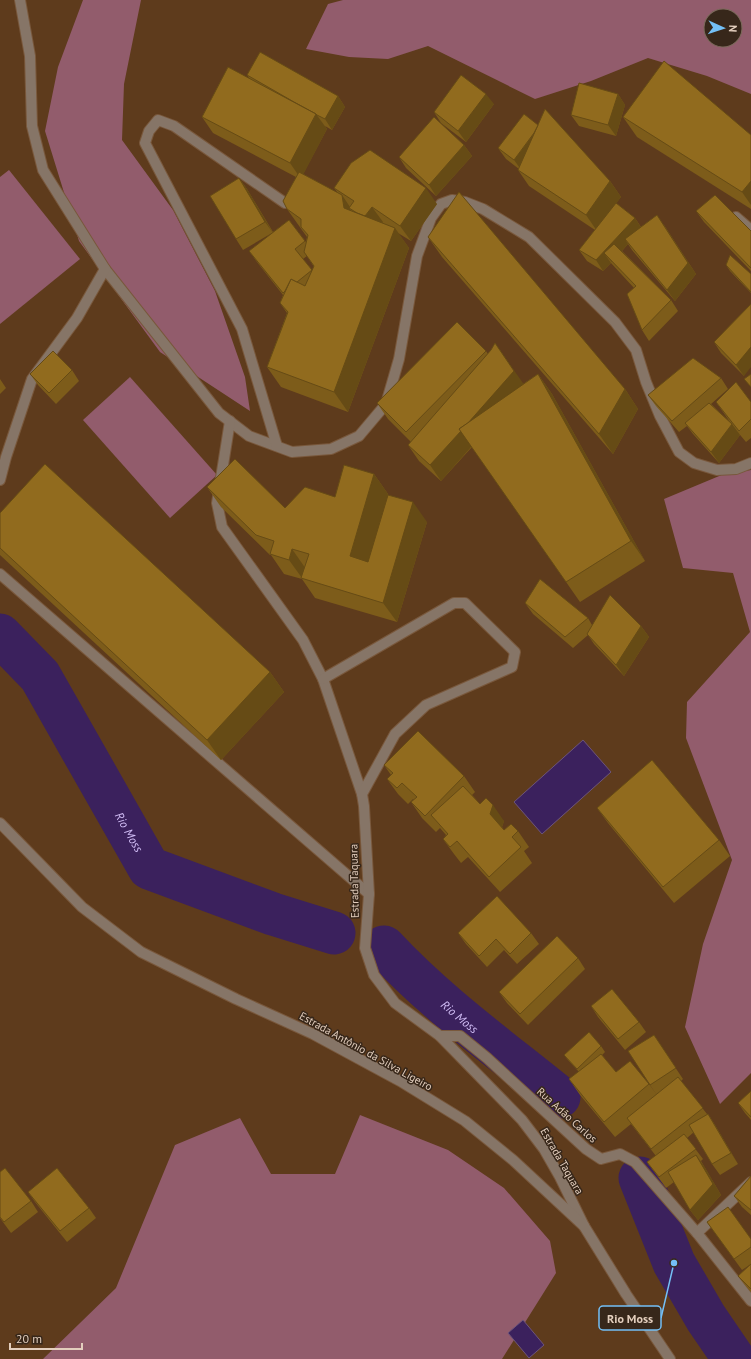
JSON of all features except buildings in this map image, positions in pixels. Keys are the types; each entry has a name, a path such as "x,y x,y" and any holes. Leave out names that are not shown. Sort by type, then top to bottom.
{"street":[{"path":"20,0 30,56 32,126 43,170 105,269 219,413 249,436 292,452 331,449 359,436 386,404 399,359 416,256 431,218 441,204 452,200 465,202 483,209 528,237 615,322 636,350 646,382 658,411 679,452 694,463 717,470 736,468 751,463"},
{"path":"277,446 242,329 145,143 149,131 158,120 174,126 285,203"},
{"path":"728,210 751,230"},
{"path":"0,480 6,457 32,379 77,318 105,269"},
{"name":"Estrada Taquara","path":"230,422 218,503 222,528 303,640 323,679 362,794 369,894 365,948 374,975 395,1003 440,1036 522,1120 544,1149 560,1177 584,1226"},
{"path":"0,574 369,894"},
{"path":"323,679 454,603 466,603 515,652 512,667 426,706 395,734 362,794"},
{"name":"Estrada Antônio da Silva Ligeiro","path":"0,823 82,907 141,952 236,999 314,1034 400,1081 465,1121 514,1160 584,1226 626,1294 670,1359"},
{"name":"Rua Adão Carlos","path":"440,1036 460,1036 487,1058 591,1153 601,1159 620,1154 635,1162 697,1233 751,1301"},
{"path":"697,1233 751,1182"}],"shaded area":[{"path":"83,0 141,0 124,84 122,140 173,210 215,291 245,377 250,411 160,352 79,241 45,131 58,67"},
{"path":"343,0 751,0 751,94 707,76 648,58 591,81 535,99 428,46 388,59 349,57 306,49 328,4"},
{"path":"9,170 80,259 0,324 0,177"},
{"path":"130,377 217,475 170,518 83,420"},
{"path":"751,470 751,1073 720,1104 685,1027 703,944 732,860 686,738 687,702 750,632 733,573 683,568 664,499 724,474"},
{"path":"583,740 611,772 542,834 514,802"},
{"path":"360,1115 448,1150 504,1188 550,1241 556,1273 502,1359 43,1359 116,1288 175,1145 240,1118 271,1174 335,1174"},
{"path":"523,1320 544,1345 529,1358 508,1333"}],"waterway":[{"name":"Rio Moss","path":"0,635 40,676 149,868 273,914 334,933"},
{"name":"Rio Moss","path":"384,947 404,968 447,1006 559,1097"},
{"name":"Rio Moss","path":"640,1178 674,1263 706,1318 734,1359"}],"place":[{"name":"Rio Moss","path":"674,1263"}]}
